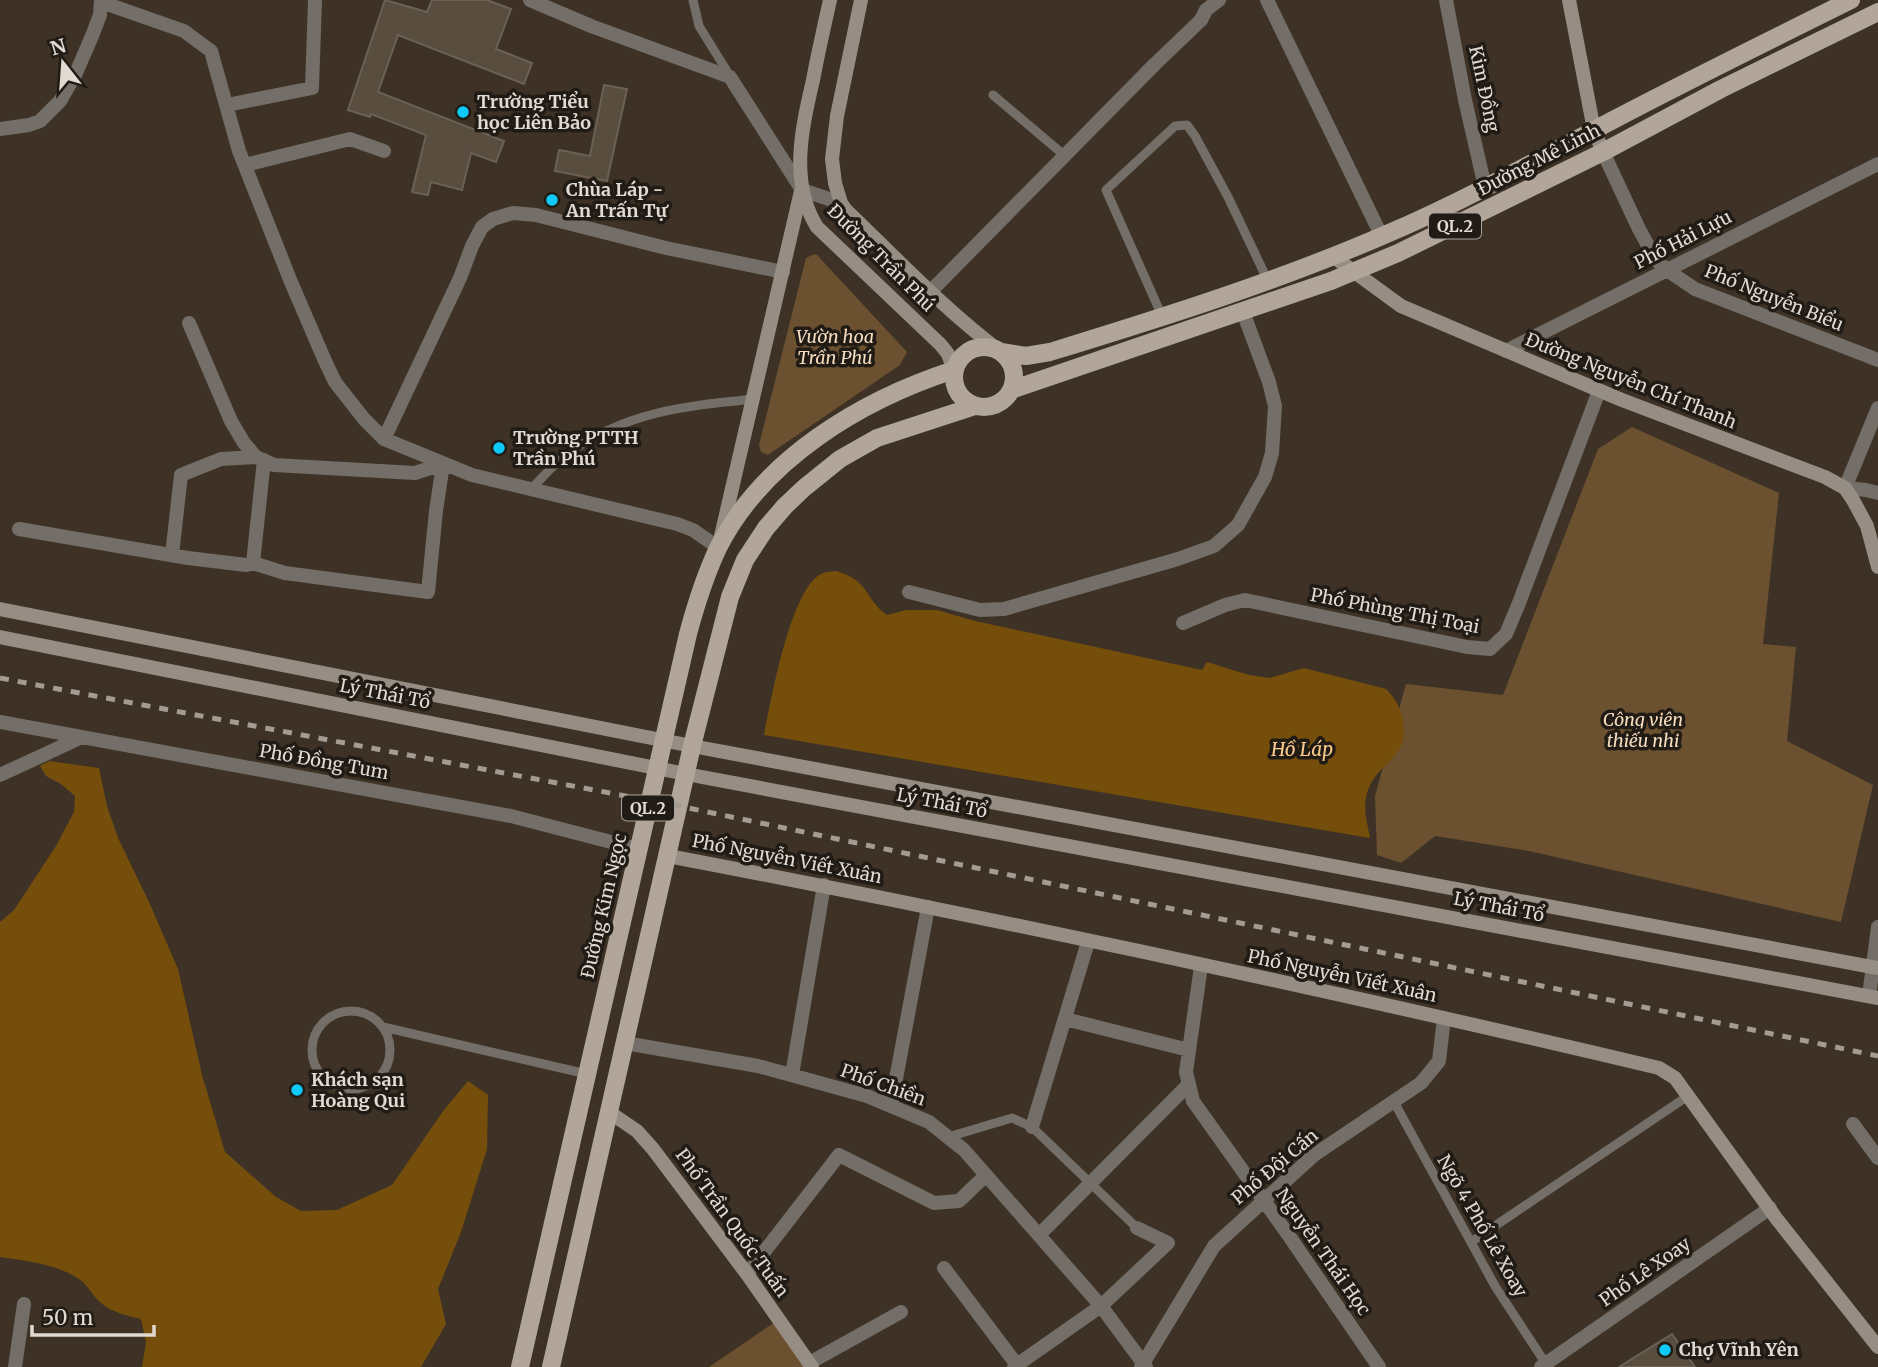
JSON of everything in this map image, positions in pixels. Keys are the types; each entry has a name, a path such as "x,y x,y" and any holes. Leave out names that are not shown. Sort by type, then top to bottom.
{"main road":[{"name":"Đường Trần Phú","path":"830,0 802,134 802,190 807,208 817,227 941,345 954,370"},
{"name":"Đường Trần Phú","path":"861,0 834,139 832,172 841,203 963,323 1002,352"},
{"path":"1569,0 1594,130 1603,152"},
{"name":"Đường Mê Linh","path":"1002,352 1026,356 1044,353 1334,257 1485,187 1713,68 1851,0"},
{"name":"Đường Mê Linh","path":"1011,390 1243,312 1354,272 1398,253 1878,12"},
{"path":"719,548 802,190"},
{"name":"Đường Nguyễn Chí Thanh","path":"1334,257 1401,306 1599,391 1825,477 1845,488"},
{"name":"QL.2","path":"954,370 961,357 973,349 988,347 1002,352"},
{"path":"1002,352 1013,370 1011,390"},
{"path":"954,370 953,379 957,392 975,406"},
{"name":"Đường Kim Ngọc","path":"520,1367 663,741 701,589 719,548 739,514 763,486 799,452 838,424 879,400 954,370"},
{"name":"QL.2","path":"551,1367 685,774 730,597 746,560 765,528 804,488 857,448 889,433 975,406 988,407 996,404 1011,390"},
{"path":"1845,488 1867,526 1878,566"},
{"name":"Lý Thái Tổ","path":"0,609 663,741 1875,967"},
{"name":"Lý Thái Tổ","path":"0,637 685,774 1873,997"},
{"name":"Phố Nguyễn Viết Xuân","path":"668,856 928,907 1444,1018 1659,1068 1675,1077 1770,1208 1878,1347"},
{"name":"Phố Trần Quốc Tuấn","path":"610,1112 637,1131 653,1149 747,1274 810,1365"}],"street":[{"path":"227,106 312,88 315,0"},
{"path":"530,0 591,26 730,77 802,190 841,203"},
{"path":"930,292 1201,20 1204,5 1219,0"},
{"path":"1267,0 1382,237"},
{"name":"Kim Đồng","path":"1446,0 1485,187"},
{"path":"0,129 40,121 60,101 92,36 100,15 101,1 184,31 211,51 239,151 291,282 335,382 364,419 384,439 472,475 677,524 693,530 719,548"},
{"path":"245,165 350,139 384,150"},
{"name":"Phố Nguyễn Biểu","path":"1603,152 1639,229 1656,260 1667,270 1695,289 1878,360"},
{"name":"Phố Hải Lựu","path":"1506,351 1878,164"},
{"path":"384,439 460,278 472,246 482,227 493,219 513,213 536,215 666,248 783,272"},
{"path":"909,592 980,610 1004,609 1178,559 1214,546 1238,525 1265,477 1272,453 1275,406 1243,312"},
{"path":"189,323 231,421 244,443 260,459 274,465 415,473 443,464"},
{"name":"Phố Phùng Thị Toại","path":"1183,623 1225,605 1245,600 1467,647 1490,649 1506,634 1520,603 1599,391"},
{"path":"1878,408 1845,488 1878,494"},
{"path":"172,555 181,475 221,459 260,459"},
{"path":"253,563 260,459"},
{"path":"19,529 172,555 246,565 253,563 285,573 428,592 443,464"},
{"name":"Phố Đồng Tum","path":"0,722 510,816 639,849"},
{"path":"0,775 82,737"},
{"path":"792,1075 824,885"},
{"path":"891,1106 928,907"},
{"path":"1873,997 1878,927"},
{"path":"1032,1127 1088,942"},
{"name":"Nguyễn Thái Học","path":"1201,966 1186,1072 1193,1101 1379,1367"},
{"name":"Phố Đội Cấn","path":"1144,1366 1214,1246 1314,1155 1421,1083 1439,1061 1444,1018"},
{"path":"1065,1019 1189,1051"},
{"name":"Phố Chiền","path":"625,1043 758,1066 867,1096 929,1122 964,1150 1101,1306 1144,1366"},
{"path":"1039,1236 1189,1084"},
{"path":"1853,1124 1878,1158"},
{"path":"747,1274 839,1156 934,1203 959,1201 986,1175"},
{"name":"Phố Lê Xoay","path":"1544,1365 1770,1208"},
{"path":"944,1268 1016,1366 1101,1306 1168,1244 1137,1228"},
{"path":"15,1367 24,1304"},
{"path":"810,1365 901,1312"}],"lane":[{"path":"693,0 699,26 730,77"},
{"path":"993,95 1064,155"},
{"path":"1162,316 1105,191 1175,126 1187,125 1195,136 1268,281"},
{"path":"531,489 564,456 604,432 637,418 675,408 754,399"},
{"path":"383,1027 389,1038 391,1051 383,1074 373,1083 346,1090 333,1086 322,1078 314,1066 312,1040 318,1027 328,1018 351,1010 363,1012 383,1027 587,1074"},
{"path":"1471,1242 1688,1096"},
{"name":"Ngõ 4 Phố Lê Xoay","path":"1394,1102 1495,1286 1544,1365"},
{"path":"948,1137 1012,1118 1032,1127 1137,1228"}],"green space":[{"name":"Vườn hoa Trần Phú","path":"814,254 907,352 900,365 768,455 761,452 759,445 806,258"},
{"name":"Công viên thiếu nhi","path":"1632,427 1779,493 1763,644 1796,647 1787,741 1873,785 1841,922 1529,851 1435,836 1401,863 1377,855 1375,796 1406,684 1503,695 1598,449"},
{"path":"775,1322 806,1367 709,1367"}],"water":[{"name":"Hồ Láp","path":"836,571 856,580 887,615 906,610 937,610 975,621 1202,670 1207,662 1249,675 1270,678 1304,668 1386,689 1400,708 1404,735 1402,744 1373,780 1366,796 1366,820 1370,838 764,735 777,673 800,601 810,584 821,574"},
{"path":"49,761 99,768 107,806 118,838 178,969 202,1075 225,1152 276,1197 301,1211 337,1210 392,1185 444,1110 468,1081 488,1095 487,1149 461,1232 438,1289 446,1324 421,1367 142,1367 146,1342 141,1319 105,1306 83,1282 64,1271 43,1264 0,1257 0,922 14,910 56,846 74,812 75,796 46,776 40,766"}],"building":[{"path":"385,0 427,12 432,0 487,0 511,9 496,49 532,63 524,84 398,35 378,92 504,141 496,162 471,153 462,190 431,182 428,195 412,192 426,135 371,114 370,117 348,110"},
{"path":"604,85 627,89 607,181 555,171 559,150 590,156"},
{"name":"Chợ Vĩnh Yên","path":"1672,1334 1695,1367 1619,1367"}],"railway":[{"path":"0,678 679,806 1878,1056"}],"place":[{"name":"Trường Tiểu học Liên Bảo","path":"463,112"},
{"name":"Chùa Láp - An Trấn Tự","path":"552,200"},
{"name":"Trường PTTH Trần Phú","path":"499,448"},
{"name":"Khách sạn Hoàng Qui","path":"297,1090"},
{"name":"Chợ Vĩnh Yên","path":"1665,1350"}]}
